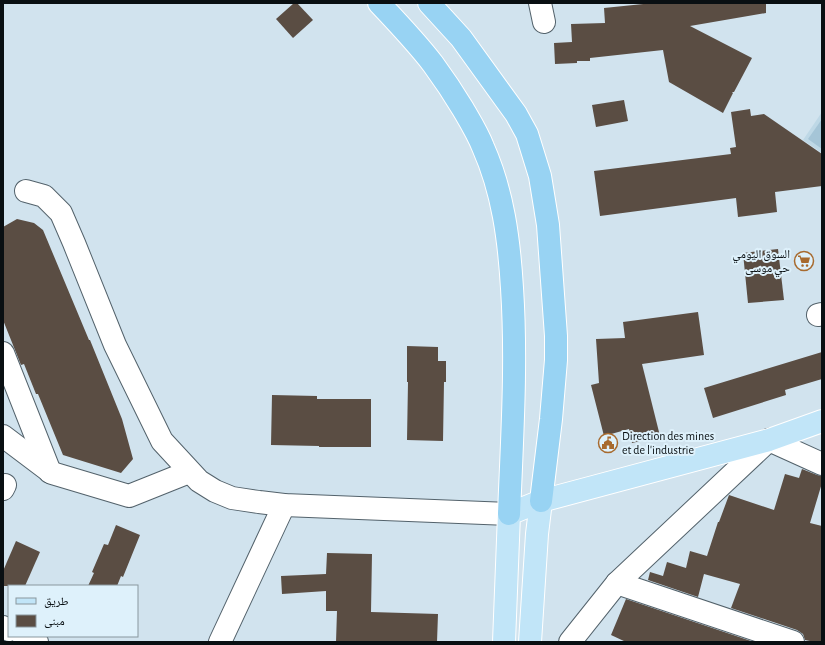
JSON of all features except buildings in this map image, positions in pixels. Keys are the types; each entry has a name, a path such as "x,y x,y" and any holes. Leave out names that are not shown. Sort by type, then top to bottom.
{"highway":[{"path":"379,3 412,39 452,90 460,103 483,146 501,203 510,250 515,333 515,376 509,514"},
{"path":"429,3 461,38 516,114 527,134 540,176 548,225 556,336 552,419 541,501"}],"main road":[{"path":"504,642 509,514 541,501 769,440 822,421"},
{"path":"530,642 537,534 541,501"}],"street":[{"path":"26,191 44,196 61,214 115,344 162,441 199,482 232,498 284,505 509,514"},
{"path":"3,353 50,472"},
{"path":"3,436 52,474 129,496 189,472"},
{"path":"570,642 617,584 769,440 822,464"},
{"path":"220,642 284,505"},
{"path":"617,584 793,642"},
{"path":"25,637 37,642"}],"shaded area":[{"path":"822,112 822,153 803,140"},
{"path":"822,119 822,149 808,139"}],"place":[{"name":"السوق اليومي حي موسى","path":"804,261"},
{"name":"Direction des mines et de l'industrie","path":"608,443"}]}
